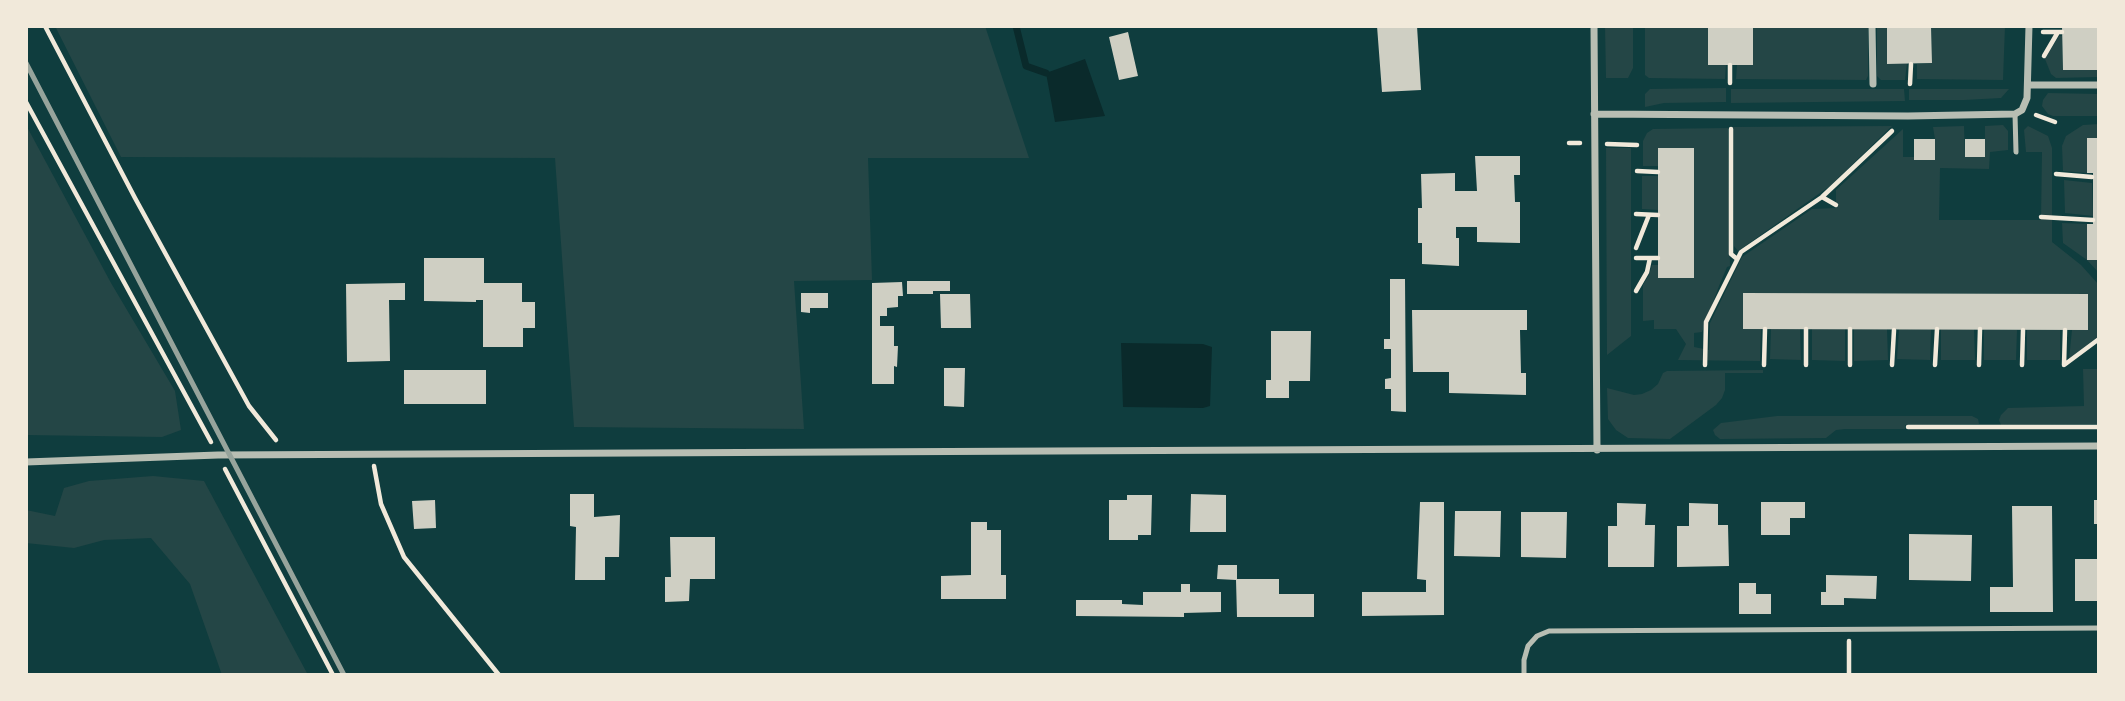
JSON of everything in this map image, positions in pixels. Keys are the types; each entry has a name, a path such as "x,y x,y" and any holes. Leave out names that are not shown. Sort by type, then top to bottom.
{"street":[{"path":"1594,26 1597,450"},
{"path":"1872,26 1873,85"},
{"path":"1594,114 1908,116 2019,112 2026,104 2029,26"},
{"path":"2028,85 2099,85"},
{"path":"26,463 218,455 2099,446"}],"lane":[{"path":"2016,152 2019,112"},
{"path":"1524,675 1528,646 1537,636 1549,631 2099,628"}],"path":[{"path":"45,26 249,406 287,455"},
{"path":"2043,32 2060,32 2043,57"},
{"path":"1910,84 1911,64"},
{"path":"1730,65 1730,83"},
{"path":"26,102 218,455 333,675"},
{"path":"1731,114 1731,254 1737,259"},
{"path":"1705,365 1706,322 1741,252 1822,197 1908,116"},
{"path":"1637,171 1658,172"},
{"path":"2056,174 2092,177"},
{"path":"1822,197 1836,205"},
{"path":"1636,214 1658,215"},
{"path":"1636,248 1649,215"},
{"path":"2041,218 2093,220"},
{"path":"1636,258 1658,258"},
{"path":"1636,291 1647,272 1650,258"},
{"path":"1764,365 1765,329"},
{"path":"1806,329 1806,365"},
{"path":"1850,329 1850,365"},
{"path":"1935,365 1937,329"},
{"path":"1979,365 1980,329"},
{"path":"1892,365 1894,330"},
{"path":"2022,365 2023,330"},
{"path":"2065,330 2064,365 2099,339"},
{"path":"1908,427 2099,426"},
{"path":"372,454 381,504 404,557 499,675"},
{"path":"1849,629 1849,675"}],"shaded area":[{"path":"55,26 985,26 1029,158 868,158 872,280 794,281 804,429 574,427 555,158 121,157"},
{"path":"1605,26 1633,26 1633,68 1628,78 1606,78"},
{"path":"1645,26 1708,26 1708,64 1726,65 1725,79 1649,78 1645,75"},
{"path":"1753,26 1868,26 1868,76 1866,80 1736,79 1737,65 1753,64"},
{"path":"1877,26 1887,26 1887,64 1907,63 1905,80 1881,80 1877,76"},
{"path":"1931,26 2005,26 2003,80 1917,79 1917,64 1932,63"},
{"path":"2059,36 2062,36 2063,70 2099,70 2099,77 2056,78 2051,74 2045,59"},
{"path":"1085,59 1105,116 1055,122 1046,73"},
{"path":"1726,88 1726,102 1664,103 1645,107 1645,94 1650,89"},
{"path":"1731,89 1904,89 1905,101 1731,103"},
{"path":"1909,89 2009,89 2001,98 1909,100"},
{"path":"2048,93 2099,94 2099,116 2048,114 2042,106"},
{"path":"2099,124 2099,138 2087,138 2087,173 2063,171 2062,146 2066,136 2083,125"},
{"path":"26,125 111,283 175,391 181,430 162,437 26,435"},
{"path":"2003,125 2008,131 2008,150 1990,152 1989,169 1940,168 1939,220 2041,220 2042,152 2026,152 2024,130 2028,126 2048,136 2052,148 2052,242 2081,265 2099,285 2099,336 2069,359 2072,330 2087,294 1743,293 1743,329 1761,329 1760,361 1678,360 1686,344 1676,329 1654,329 1654,320 1643,321 1643,285 1652,265 1694,277 1694,148 1658,148 1658,166 1643,166 1643,141 1653,129 1728,128 1730,266 1727,267 1702,332 1694,333 1694,347 1709,350 1710,323 1742,257 1812,209 1836,208 1836,190 1903,129 1903,157 1914,157 1914,160 1935,139 1933,127 1964,126 1965,157 1985,157 1985,126"},
{"path":"1892,126 1830,186 1738,251 1734,246 1733,127"},
{"path":"1606,148 1631,148 1631,336 1607,355"},
{"path":"1642,176 1658,176 1658,210 1642,209"},
{"path":"2064,180 2092,183 2093,216 2065,213"},
{"path":"2062,223 2087,224 2087,260 2063,243"},
{"path":"2087,260 2099,260 2099,273"},
{"path":"1771,329 1800,329 1801,360 1770,359"},
{"path":"1812,329 1845,329 1845,361 1812,360"},
{"path":"1854,329 1887,329 1888,360 1854,361"},
{"path":"1899,329 1931,329 1930,360 1897,359"},
{"path":"1941,329 1974,329 1975,360 1941,360"},
{"path":"1984,330 2017,330 2016,360 1984,360"},
{"path":"2027,330 2060,330 2060,360 2027,360"},
{"path":"1121,343 1203,344 1212,347 1210,406 1123,407"},
{"path":"2083,369 2099,369 2099,424 2001,425 2001,415 2008,408 2084,406"},
{"path":"1763,370 1763,373 1725,373 1722,398 1670,439 1628,438 1616,430 1608,419 1607,388 1634,395 1651,390 1667,371"},
{"path":"1777,416 1972,416 1978,419 1979,424 1905,425 1905,429 1845,429 1836,430 1826,438 1720,439 1713,430 1721,423"},
{"path":"153,476 204,481 308,675 222,675 190,584 151,538 104,540 74,548 26,543 26,510 55,516 64,488 89,481"}],"building":[{"path":"1377,26 1417,26 1421,90 1382,92"},
{"path":"1708,26 1753,26 1753,65 1708,65"},
{"path":"1887,26 1931,26 1932,63 1887,64"},
{"path":"2062,26 2099,26 2099,70 2063,70"},
{"path":"1128,32 1138,76 1119,80 1109,37"},
{"path":"2087,138 2099,138 2099,260 2087,260 2087,224 2093,224 2093,173 2087,173"},
{"path":"1914,139 1935,139 1935,160 1914,160"},
{"path":"1965,139 1985,139 1985,157 1965,157"},
{"path":"1658,148 1694,148 1694,278 1658,278"},
{"path":"1475,156 1520,156 1520,175 1514,175 1515,202 1520,202 1520,243 1477,242 1477,227 1456,227 1456,238 1459,238 1459,266 1422,264 1422,243 1418,243 1418,208 1422,208 1421,174 1455,173 1455,191 1477,191"},
{"path":"424,258 484,258 484,283 522,283 522,302 535,302 535,328 523,328 523,347 483,347 483,300 424,301"},
{"path":"1390,279 1405,279 1406,412 1391,411 1391,389 1385,389 1385,379 1391,378 1391,349 1384,349 1384,339 1390,339"},
{"path":"907,281 950,281 950,291 907,294"},
{"path":"902,282 903,296 898,296 898,307 887,308 887,316 880,316 880,326 894,326 894,346 898,346 894,384 872,384 872,283"},
{"path":"405,283 405,300 389,300 390,361 347,362 346,284"},
{"path":"801,293 828,293 828,308 810,308 810,313 801,312"},
{"path":"1743,293 2088,294 2088,330 1743,329"},
{"path":"940,294 970,294 971,328 941,328"},
{"path":"1412,310 1527,310 1527,330 1520,330 1521,373 1526,373 1526,395 1449,393 1449,372 1413,372"},
{"path":"1271,331 1311,331 1310,381 1289,381 1289,398 1266,398 1266,380 1271,380"},
{"path":"944,368 965,368 964,407 944,406"},
{"path":"404,370 486,370 486,404 404,404"},
{"path":"570,494 594,494 594,517 620,515 619,557 605,557 605,580 575,580 576,527 570,526"},
{"path":"1191,494 1226,495 1226,532 1190,532"},
{"path":"1127,495 1152,495 1151,535 1138,535 1138,540 1109,540 1109,500 1127,500"},
{"path":"435,500 436,528 414,529 412,501"},
{"path":"2094,500 2099,500 2099,524 2094,524"},
{"path":"1420,502 1444,502 1444,615 1362,616 1362,592 1426,592 1426,580 1417,579"},
{"path":"1761,502 1805,502 1805,518 1790,518 1790,535 1761,535"},
{"path":"1617,503 1646,504 1645,525 1655,525 1654,567 1608,567 1608,526 1617,526"},
{"path":"1689,503 1718,504 1718,525 1728,525 1729,566 1677,567 1677,526 1689,526"},
{"path":"2012,506 2052,506 2053,612 1990,612 1990,587 2013,587"},
{"path":"1455,511 1501,511 1500,557 1454,556"},
{"path":"1521,512 1567,512 1566,558 1521,557"},
{"path":"971,522 987,522 987,530 1001,530 1001,575 1006,575 1006,599 941,599 941,576 971,575"},
{"path":"1909,534 1972,535 1971,581 1909,580"},
{"path":"670,537 715,537 715,579 690,579 689,601 665,602 665,577 671,577"},
{"path":"2075,559 2099,559 2099,601 2075,601"},
{"path":"1218,565 1237,565 1237,579 1279,579 1279,594 1314,594 1314,617 1237,617 1236,580 1217,579"},
{"path":"1826,575 1877,576 1876,599 1844,598 1844,605 1821,605 1821,592 1826,592"},
{"path":"1739,583 1756,583 1756,594 1771,594 1771,614 1739,614"},
{"path":"1181,584 1190,584 1190,592 1221,592 1221,612 1184,613 1184,617 1076,616 1076,600 1122,600 1122,604 1143,605 1143,592 1181,592"}],"waterway":[{"path":"1016,26 1026,66 1046,73"}],"railway":[{"path":"26,63 344,675"}]}
